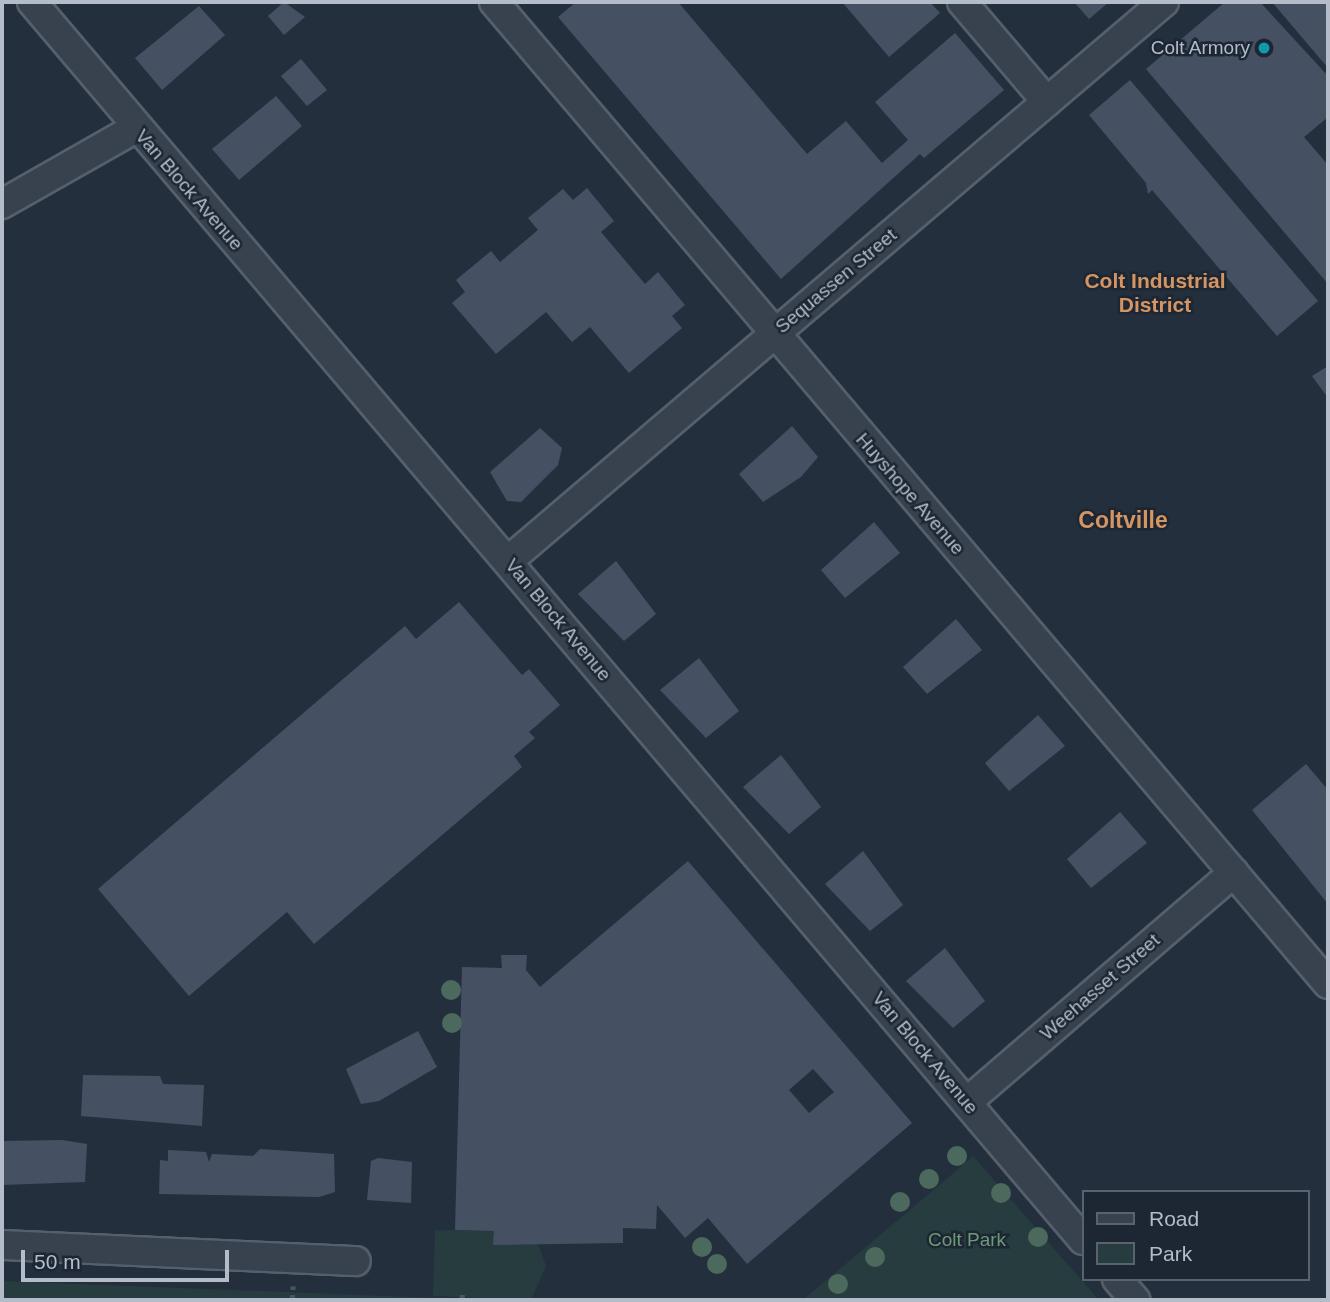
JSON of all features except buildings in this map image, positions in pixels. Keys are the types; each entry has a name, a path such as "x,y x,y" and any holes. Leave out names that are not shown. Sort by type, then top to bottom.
{"street":[{"name":"Van Block Avenue","path":"32,2 136,128 508,561 1082,1239"},
{"name":"Huyshope Avenue","path":"494,2 773,335 1328,984"},
{"path":"962,2 1047,102"},
{"name":"Sequassen Street","path":"508,561 1164,2"},
{"path":"2,204 136,128"},
{"name":"Weehasset Street","path":"967,1102 1234,872"},
{"path":"2,1245 356,1261"},
{"path":"1119,1281 1135,1300"}],"path":[{"path":"462,1293 462,1300"}],"green space":[{"name":"Colt Park","path":"973,1156 1099,1300 803,1300"},
{"path":"435,1230 494,1231 494,1245 537,1241 546,1266 531,1300 433,1296"},
{"path":"2,1281 437,1298 487,1300 2,1300"}],"place":[{"name":"Colt Armory","path":"1264,48"}],"district":[{"name":"Colt Industrial District","path":"1155,293"},
{"name":"Coltville","path":"1123,520"}]}
